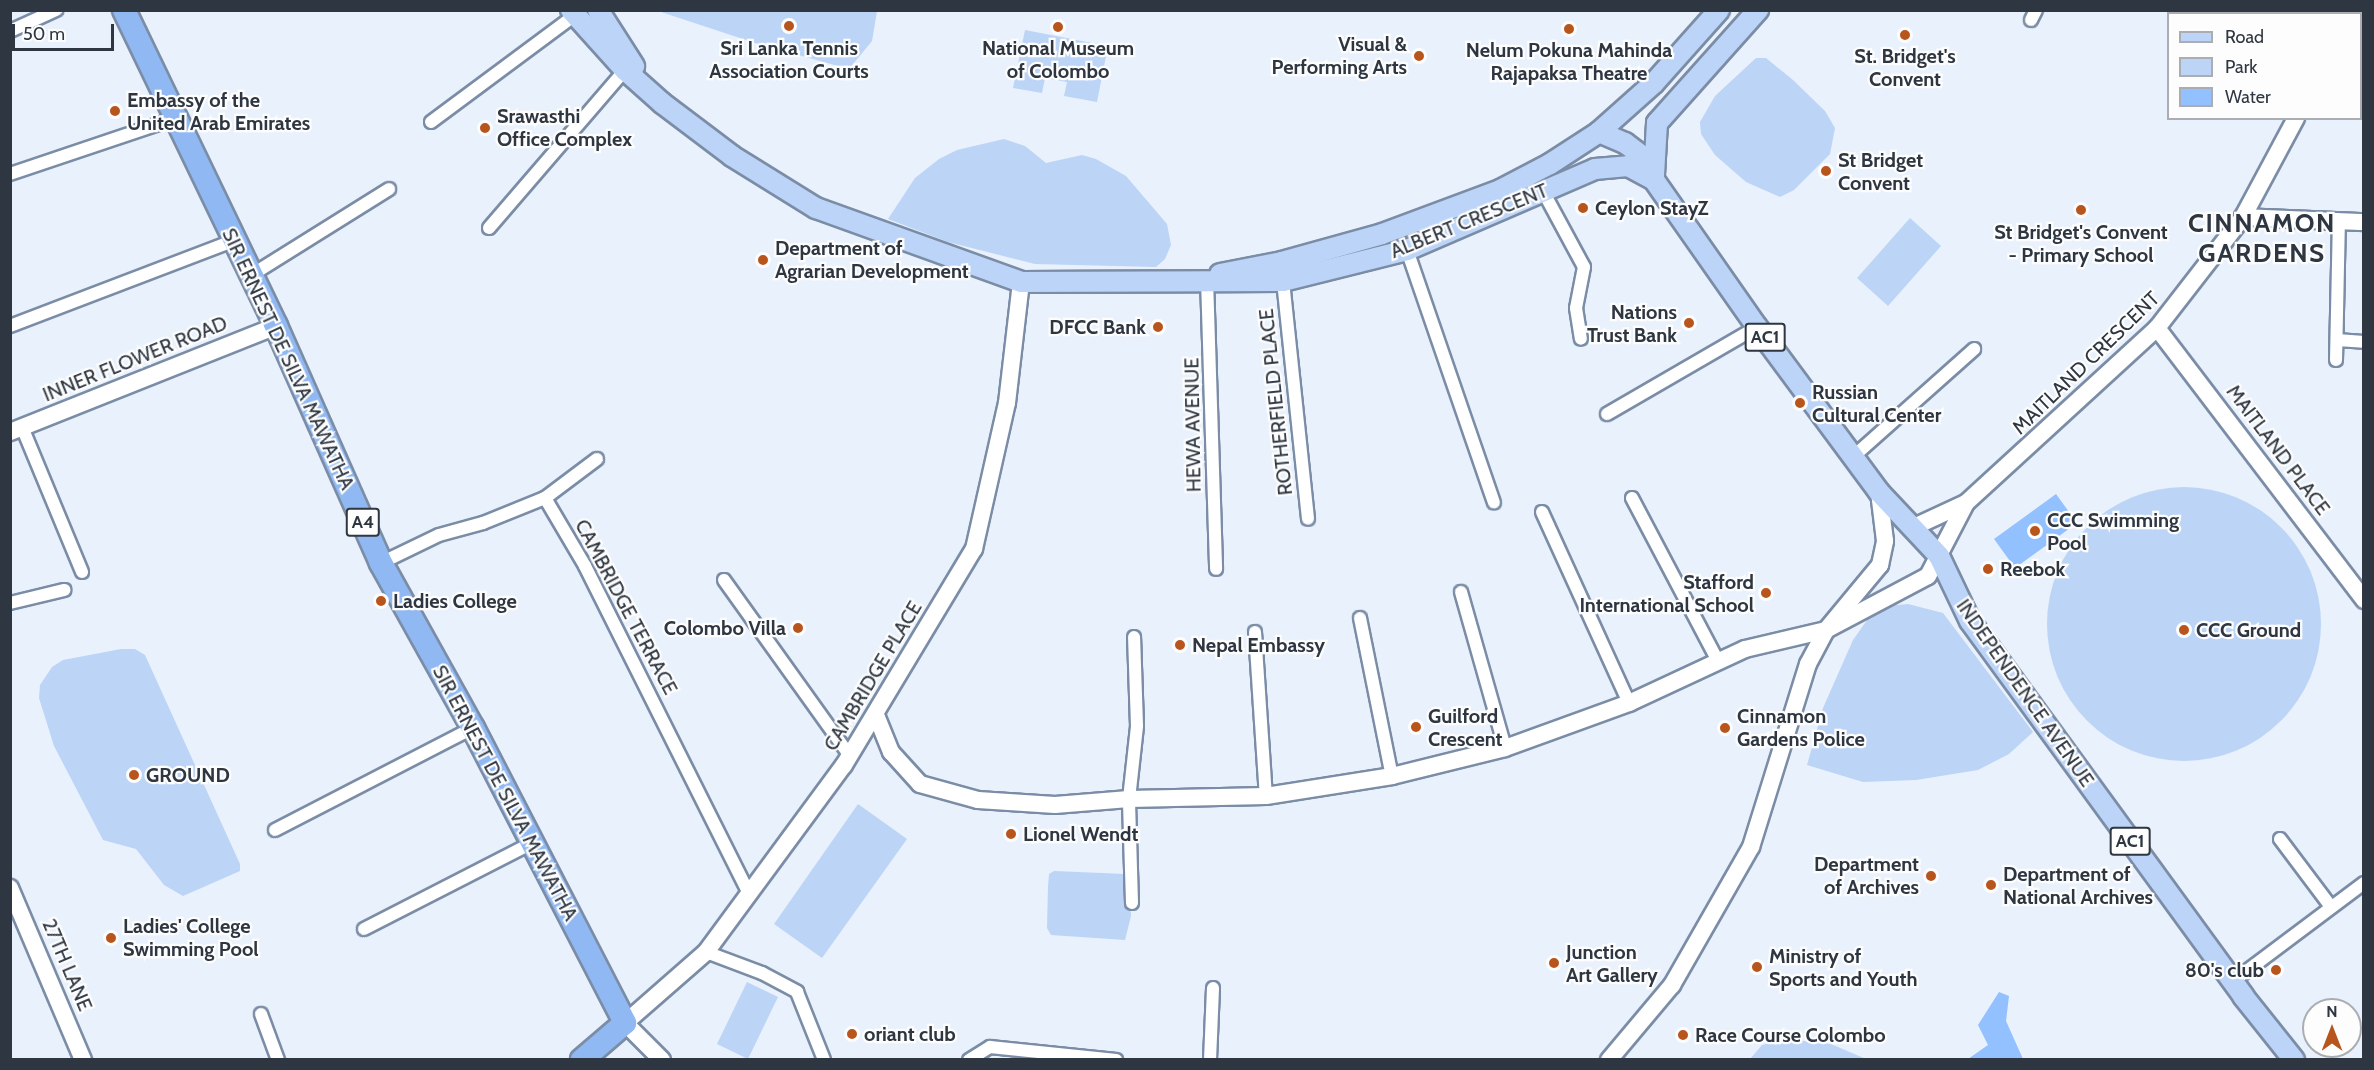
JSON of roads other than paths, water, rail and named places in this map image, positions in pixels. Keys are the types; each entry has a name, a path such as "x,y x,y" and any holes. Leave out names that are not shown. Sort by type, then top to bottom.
{"highway":[{"name":"SIR ERNEST DE SILVA MAWATHA","path":"124,10 233,242 276,326 381,563 473,728 625,1023"},
{"path":"582,1059 625,1023"}],"main road":[{"path":"598,10 650,91"},
{"name":"ALBERT CRESCENT","path":"573,13 625,70 650,91 732,156 816,208 1021,282 1115,284 1207,279 1382,234 1500,190 1599,132 1635,99 1719,10"},
{"path":"1654,180 1657,123 1758,10"},
{"path":"1635,99 1640,117 1657,123"},
{"name":"MAITLAND CRESCENT","path":"1914,527 1966,503 2157,328 2243,217 2295,120"},
{"name":"INDEPENDENCE AVENUE","path":"1599,132 1634,148 1757,327 1879,492 1939,556 1970,621 2284,1055"},
{"name":"ALBERT CRESCENT","path":"1207,279 1226,283 1283,281 1407,250 1614,164 1628,165 1654,180"},
{"path":"1437,237 1450,209"},
{"path":"2243,217 2364,222"},
{"name":"CAMBRIDGE PLACE","path":"625,1023 706,952 850,756 974,549 1007,403 1021,282"},
{"name":"INNER FLOWER ROAD","path":"16,429 276,326"},
{"name":"MAITLAND PLACE","path":"2157,328 2364,600"},
{"path":"1609,1059 1672,985 1751,847 1808,664 1826,630 1880,565 1885,542 1879,492"},
{"name":"MAITLAND CRESCENT","path":"876,715 891,752 921,784 978,800 1055,805 1129,799 1266,796 1392,776 1505,748 1629,703 1745,650 1826,630 1928,576 1966,503"},
{"name":"27TH LANE","path":"10,888 83,1059"},
{"path":"625,1023 662,1059"}],"street":[{"path":"10,31 56,10"},
{"path":"431,122 573,13"},
{"path":"489,228 625,70"},
{"path":"10,174 176,118"},
{"path":"250,276 389,189"},
{"path":"1544,193 1584,267 1576,308 1581,339"},
{"path":"2336,360 2339,222"},
{"path":"10,326 233,242"},
{"path":"1407,250 1494,502"},
{"name":"HEWA AVENUE","path":"1207,279 1216,569"},
{"name":"ROTHERFIELD PLACE","path":"1283,281 1308,519"},
{"path":"1607,414 1757,327"},
{"path":"2337,340 2364,342"},
{"path":"1854,456 1974,349"},
{"path":"16,429 82,572"},
{"path":"381,563 439,535 483,523 545,498 597,459"},
{"name":"CAMBRIDGE TERRACE","path":"545,498 585,566 749,893"},
{"path":"1632,498 1718,661"},
{"path":"1542,512 1629,703"},
{"path":"724,580 850,756"},
{"path":"10,603 64,590"},
{"path":"1461,592 1505,748"},
{"path":"1360,618 1392,776"},
{"path":"1255,632 1266,796"},
{"path":"1132,903 1129,799 1137,726 1134,637"},
{"path":"275,830 473,728"},
{"path":"2280,839 2331,907"},
{"path":"364,929 532,843"},
{"path":"2232,982 2364,883"},
{"path":"706,952 762,973 797,992 824,1059"},
{"path":"1210,1059 1213,988"},
{"path":"261,1014 278,1059"},
{"path":"969,1059 990,1047 1116,1059"}],"water":[{"name":"CCC Swimming Pool","path":"2056,494 2077,523 2015,568 1994,539"},
{"path":"1999,992 2009,996 2006,1021 2023,1059 1968,1059 1988,1045 1978,1025"}],"place":[{"name":"Sri Lanka Tennis Association Courts","path":"789,26"},
{"name":"National Museum of Colombo","path":"1058,27"},
{"name":"Nelum Pokuna Mahinda Rajapaksa Theatre","path":"1569,29"},
{"name":"St. Bridget's Convent","path":"1905,35"},
{"name":"Visual & Performing Arts","path":"1419,56"},
{"name":"Embassy of the United Arab Emirates","path":"115,111"},
{"name":"Srawasthi Office Complex","path":"485,128"},
{"name":"St Bridget Convent","path":"1826,171"},
{"name":"Ceylon StayZ","path":"1583,208"},
{"name":"St Bridget's Convent - Primary School","path":"2081,210"},
{"name":"Department of Agrarian Development","path":"763,260"},
{"name":"Nations Trust Bank","path":"1689,323"},
{"name":"DFCC Bank","path":"1158,327"},
{"name":"Russian Cultural Center","path":"1800,403"},
{"name":"CCC Swimming Pool","path":"2035,531"},
{"name":"Reebok","path":"1988,569"},
{"name":"Stafford International School","path":"1766,593"},
{"name":"Ladies College","path":"381,601"},
{"name":"Colombo Villa","path":"798,628"},
{"name":"CCC Ground","path":"2184,630"},
{"name":"Nepal Embassy","path":"1180,645"},
{"name":"Guilford Crescent","path":"1416,727"},
{"name":"Cinnamon Gardens Police","path":"1725,728"},
{"name":"GROUND","path":"134,775"},
{"name":"Lionel Wendt","path":"1011,834"},
{"name":"Department of Archives","path":"1931,876"},
{"name":"Department of National Archives","path":"1991,885"},
{"name":"Ladies' College Swimming Pool","path":"111,938"},
{"name":"Junction Art Gallery","path":"1554,963"},
{"name":"Ministry of Sports and Youth","path":"1757,967"},
{"name":"80's club","path":"2276,970"},
{"name":"oriant club","path":"852,1034"},
{"name":"Race Course Colombo","path":"1683,1035"}],"district":[{"name":"CINNAMON GARDENS","path":"2262,239"}]}
